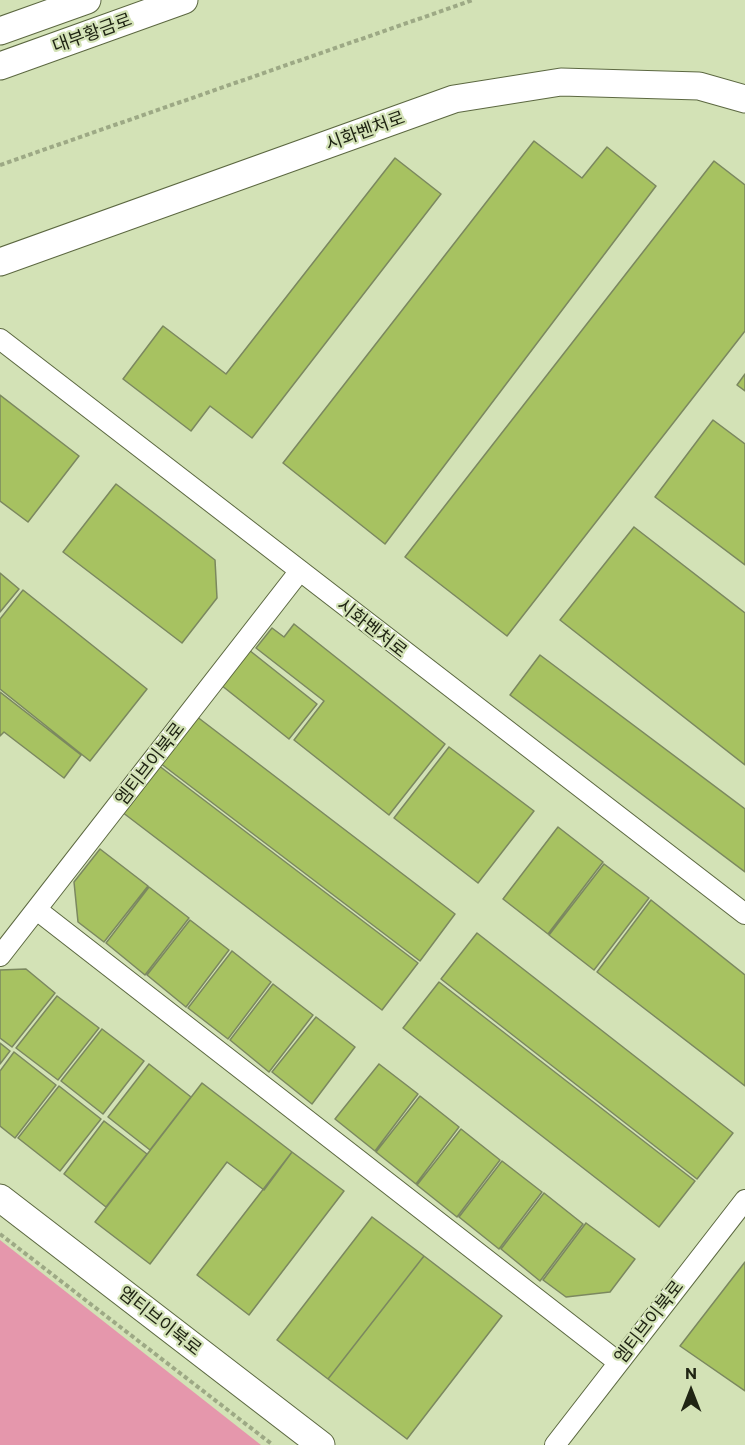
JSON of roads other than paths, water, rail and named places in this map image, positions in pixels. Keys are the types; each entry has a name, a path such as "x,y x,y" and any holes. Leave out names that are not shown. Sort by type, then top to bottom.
{"street":[{"name":"대부황금로","path":"0,31 87,0"},
{"name":"대부황금로","path":"0,66 184,0"},
{"name":"시화벤처로","path":"0,262 454,99 561,82 699,86 745,99"},
{"name":"시화벤처로","path":"0,339 745,914"},
{"name":"엠티브이북로","path":"0,956 300,572"},
{"path":"36,910 618,1362"},
{"name":"엠티브이북로","path":"0,1198 321,1445"},
{"name":"엠티브이북로","path":"555,1445 745,1200"}]}
